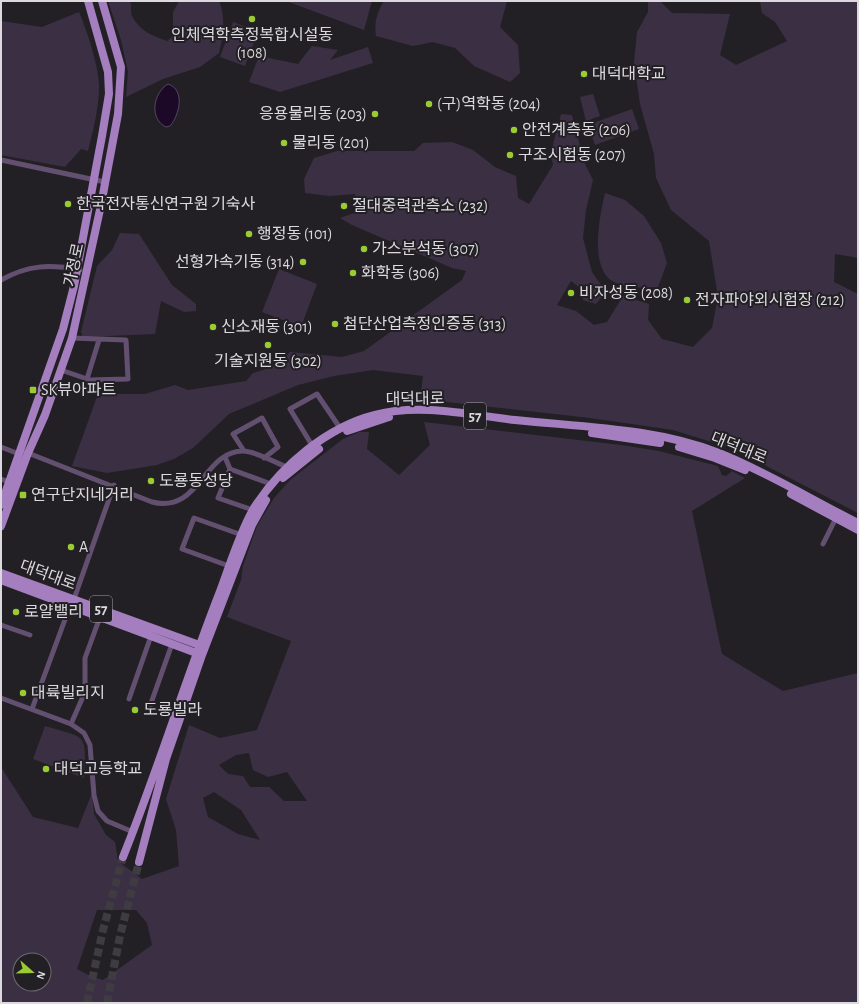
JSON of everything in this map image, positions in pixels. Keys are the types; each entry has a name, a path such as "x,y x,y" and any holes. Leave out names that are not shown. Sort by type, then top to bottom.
{"main road":[{"name":"가정로","path":"1,526 63,329 94,179 109,94 108,72 88,1"},
{"name":"가정로","path":"1,505 9,482 45,415 72,338 105,182 118,114 121,67 102,1"},
{"name":"대덕대로","path":"72,603 100,617 199,654 242,535 253,510 271,484 287,467 340,428 377,414 418,410 650,435 716,452 753,467 837,516 858,530"},
{"name":"대덕대로","path":"202,646 252,525 275,487 289,472 331,439 351,429 388,417 426,415 592,433 676,446 715,458 751,472 837,516 858,523"},
{"name":"대덕대로","path":"1,575 72,603 202,646"},
{"path":"123,857 199,654"},
{"path":"139,862 166,759 199,654"}],"street":[{"path":"1,160 105,182"},
{"path":"1,280 24,269 35,266 87,271"},
{"path":"61,370 87,379 128,378 126,340 72,338"},
{"path":"87,379 98,340"},
{"path":"313,447 290,409 317,394 340,428"},
{"path":"244,451 234,434 262,418 278,447 264,458"},
{"path":"1,447 24,453 114,485 158,503 168,504 188,496 199,482 225,457 244,451 287,467"},
{"path":"225,457 230,469 218,498 253,510"},
{"path":"230,469 271,484"},
{"path":"1,479 9,482"},
{"path":"32,709 114,485"},
{"path":"823,544 837,516"},
{"path":"230,566 182,549 194,518 242,535"},
{"path":"71,724 84,692 85,658 100,617"},
{"path":"1,625 30,635"},
{"path":"129,699 151,636"},
{"path":"150,706 172,644"},
{"path":"1,698 71,724 84,733 90,745 94,795 98,811 107,821 133,832"}],"shaded area":[{"path":"108,1 130,1 131,14 139,26 151,35 167,41 173,36 173,12 179,1 219,1 223,14 223,33 219,53 200,67 163,79 126,97 128,72 121,40"},
{"path":"286,1 372,1 364,30"},
{"path":"384,1 507,1 500,27 518,45 520,73 510,82 474,66 455,48 433,42 413,46 376,36 375,27 377,18"},
{"path":"648,1 660,1 672,13 730,14 720,55 736,65 787,41 775,22 762,13 760,1 858,1 858,258 835,254 834,282 858,294 858,513 731,448 673,430 590,418 420,399 423,376 373,370 334,376 298,385 229,414 193,448 174,459 157,465 107,473 72,466 98,394 145,394 175,385 188,390 246,381 253,373 276,366 290,352 342,357 364,351 462,280 466,271 452,268 352,225 340,218 357,212 355,194 329,196 305,193 304,179 314,158 337,151 414,151 423,143 452,142 473,150 495,167 516,176 518,198 529,204 553,165 551,152 561,114 572,115 585,164 593,180 586,210 583,238 592,272 606,292 596,304 583,300 584,291 571,281 557,305 576,311 594,325 607,322 623,296 649,304 648,320 662,339 693,347 712,328 718,297 709,241 671,210 656,178 654,154 640,104 634,62 637,32 648,12"},
{"path":"79,12 92,49 97,69 99,87 97,111 88,151 81,149 65,167 1,155 1,21 42,27"},
{"path":"233,22 258,32 245,66 220,57"},
{"path":"312,46 338,50 330,60 368,47 373,63 280,92 249,82 259,56 298,64"},
{"path":"168,84 174,87 177,92 179,104 173,122 170,126 166,127 157,118 155,106 159,93"},
{"path":"593,94 600,116 586,121 580,97"},
{"path":"632,109 639,129 595,145 588,125"},
{"path":"605,193 625,200 644,216 661,243 667,263 658,287 622,285 612,281 605,274 600,264 598,240"},
{"path":"120,233 139,234 172,285 196,304 196,311 184,312 161,301 155,334 83,337 81,332 97,266 112,250"},
{"path":"279,269 317,284 301,327 262,312"},
{"path":"424,422 621,445 659,451 718,466 722,475 726,476 732,471 745,478 692,511 722,654 783,691 858,673 858,1003 1,1003 1,767 33,817 78,828 92,793 94,814 106,835 115,842 118,861 142,879 179,866 176,830 166,799 189,725 220,738 257,730 291,641 227,617 241,580 243,566 257,526 274,498 290,480 343,439 359,432 369,432 367,449 399,475 430,445","holes":["249,753 253,770 268,777 287,772 307,801 284,801 269,787 250,787 243,776 228,774 219,765 236,755","214,792 241,810 260,840 238,834 208,817 203,798","97,910 136,910 147,923 152,945 103,980 90,976 77,969"]},
{"path":"45,726 70,733 77,736 81,740 84,745 85,752 84,778 33,759"}],"tunnel":[{"path":"87,1003 103,930 123,857"},
{"path":"107,1003 120,936 139,862"}],"place":[{"name":"인체역학측정복합시설동 (108)","path":"252,19"},
{"name":"대덕대학교","path":"584,74"},
{"name":"(구)역학동 (204)","path":"429,104"},
{"name":"응용물리동 (203)","path":"375,114"},
{"name":"안전계측동 (206)","path":"514,130"},
{"name":"물리동 (201)","path":"284,143"},
{"name":"구조시험동 (207)","path":"510,155"},
{"name":"한국전자통신연구원 기숙사","path":"68,204"},
{"name":"절대중력관측소 (232)","path":"344,206"},
{"name":"행정동 (101)","path":"249,234"},
{"name":"가스분석동 (307)","path":"364,249"},
{"name":"선형가속기동 (314)","path":"303,262"},
{"name":"화학동 (306)","path":"353,273"},
{"name":"비자성동 (208)","path":"571,293"},
{"name":"전자파야외시험장 (212)","path":"687,300"},
{"name":"첨단산업측정인증동 (313)","path":"335,324"},
{"name":"신소재동 (301)","path":"213,327"},
{"name":"기술지원동 (302)","path":"268,345"},
{"name":"SK뷰아파트","path":"33,390"},
{"name":"도룡동성당","path":"151,481"},
{"name":"연구단지네거리","path":"23,495"},
{"name":"A","path":"71,547"},
{"name":"로얄밸리","path":"16,612"},
{"name":"대륙빌리지","path":"23,693"},
{"name":"도룡빌라","path":"135,710"},
{"name":"대덕고등학교","path":"46,769"}]}
